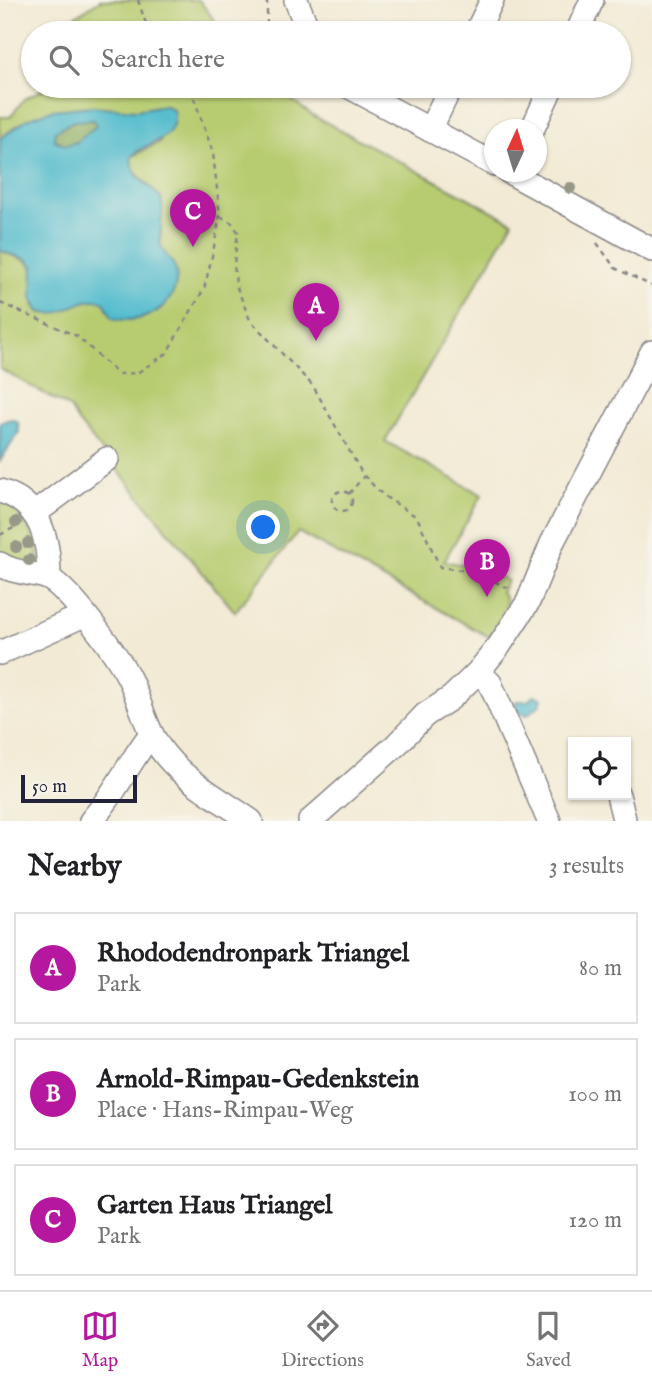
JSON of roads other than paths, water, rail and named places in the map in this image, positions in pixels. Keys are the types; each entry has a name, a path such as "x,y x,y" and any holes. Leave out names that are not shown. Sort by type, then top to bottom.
{"street":[{"path":"296,0 304,21"},
{"path":"482,21 492,0"},
{"path":"583,21 593,0"},
{"path":"370,98 484,158"},
{"path":"430,130 445,98"},
{"path":"537,119 547,98"},
{"path":"529,182 652,250"},
{"path":"310,821 396,745 425,715 478,672 532,594 552,543 652,352"},
{"path":"34,514 107,459"},
{"path":"0,491 19,500 34,514 50,545 49,578"},
{"path":"0,564 20,573 49,578 110,645 130,680 151,734 182,773 251,821"},
{"path":"0,653 84,615"},
{"path":"478,672 490,683 550,821"},
{"path":"91,821 123,780 139,749 151,734"},
{"path":"619,800 625,820"}],"water":[{"path":"165,105 174,111 171,130 160,140 131,157 137,176 161,198 160,242 176,271 172,294 158,311 136,319 112,318 104,302 96,300 55,313 38,311 32,298 33,266 27,259 0,251 0,139 27,119 52,110 93,106 136,110","holes":["94,120 96,126 77,142 67,145 54,140 55,131 74,121"]},
{"path":"11,419 18,422 19,432 0,461 0,422"},
{"path":"534,695 542,698 540,705 527,715 515,712 516,701 528,701"}],"place":[{"name":"Garten Haus Triangel","path":"193,247"},
{"name":"Rhododendronpark Triangel","path":"316,341"},
{"name":"Arnold-Rimpau-Gedenkstein","path":"487,597"}]}
